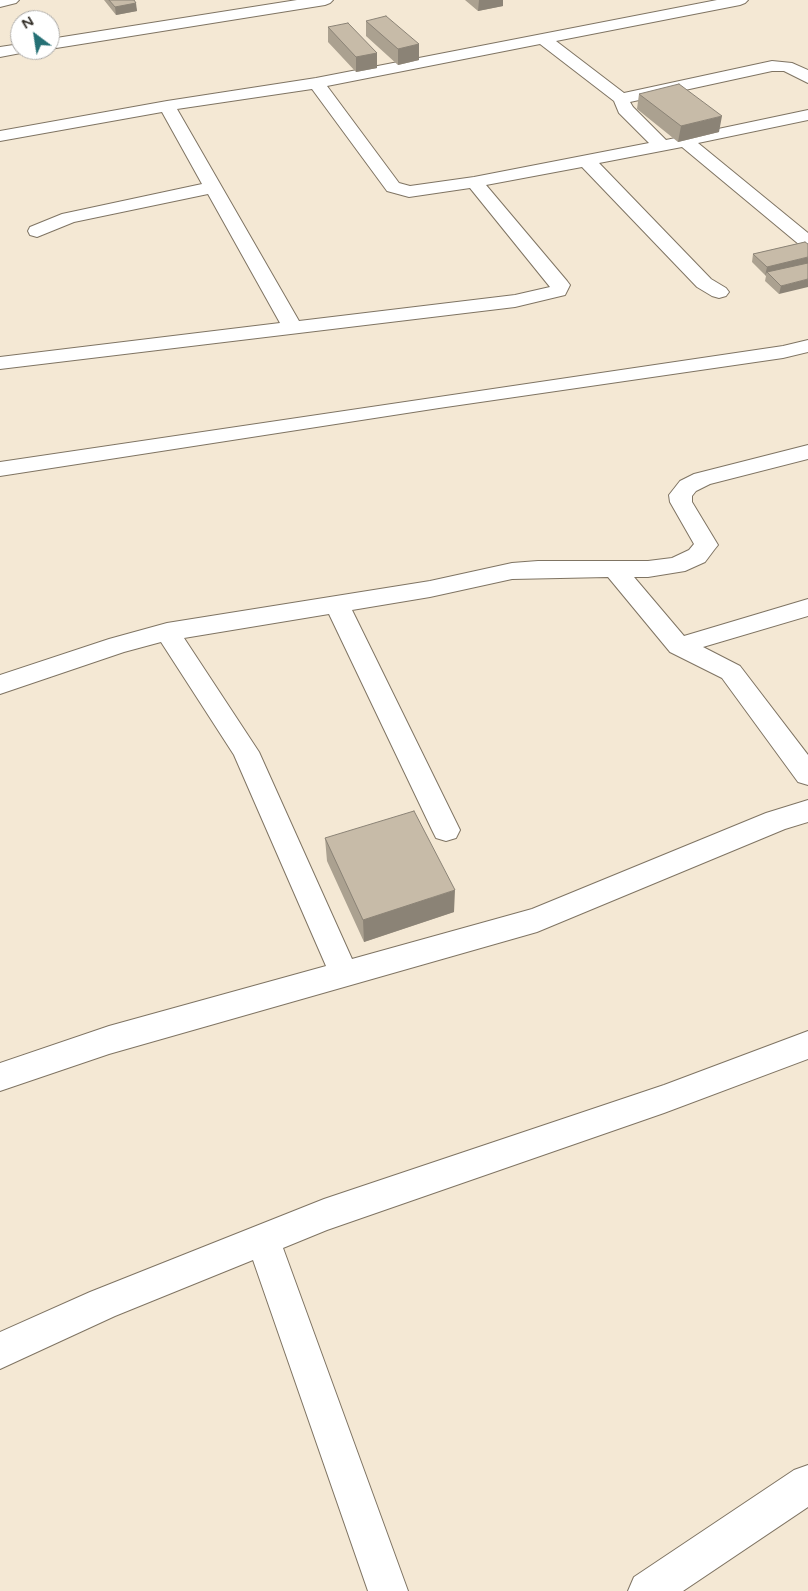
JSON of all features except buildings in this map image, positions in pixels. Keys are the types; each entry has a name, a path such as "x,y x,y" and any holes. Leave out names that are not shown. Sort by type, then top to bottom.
{"street":[{"path":"0,2 11,0"},
{"path":"60,42 325,0"},
{"path":"0,136 167,106 316,83 740,0"},
{"path":"542,38 621,99 625,109 662,146"},
{"path":"621,99 772,66 786,66 797,70 808,78"},
{"path":"316,83 396,190 416,192 686,142 808,115"},
{"path":"167,106 293,328"},
{"path":"686,142 808,242"},
{"path":"587,161 704,283 719,292"},
{"path":"0,363 515,301 553,294 558,291 560,285 474,182"},
{"path":"37,231 69,218 213,188"},
{"path":"0,469 448,400 783,352 808,346"},
{"path":"0,684 118,645 167,632 430,589 519,570 556,568 648,569 677,564 692,559 703,551 706,545 681,502 680,495 688,486 702,479 808,452"},
{"path":"615,570 679,646 731,672 808,776"},
{"path":"337,604 446,830"},
{"path":"679,646 808,607"},
{"path":"167,632 246,752 344,974"},
{"path":"0,1077 109,1040 344,974 379,966 537,920 776,821 808,811"},
{"path":"0,1351 103,1304 324,1215 664,1099 808,1045"},
{"path":"263,1239 388,1591"},
{"path":"648,1591 808,1484"}]}
